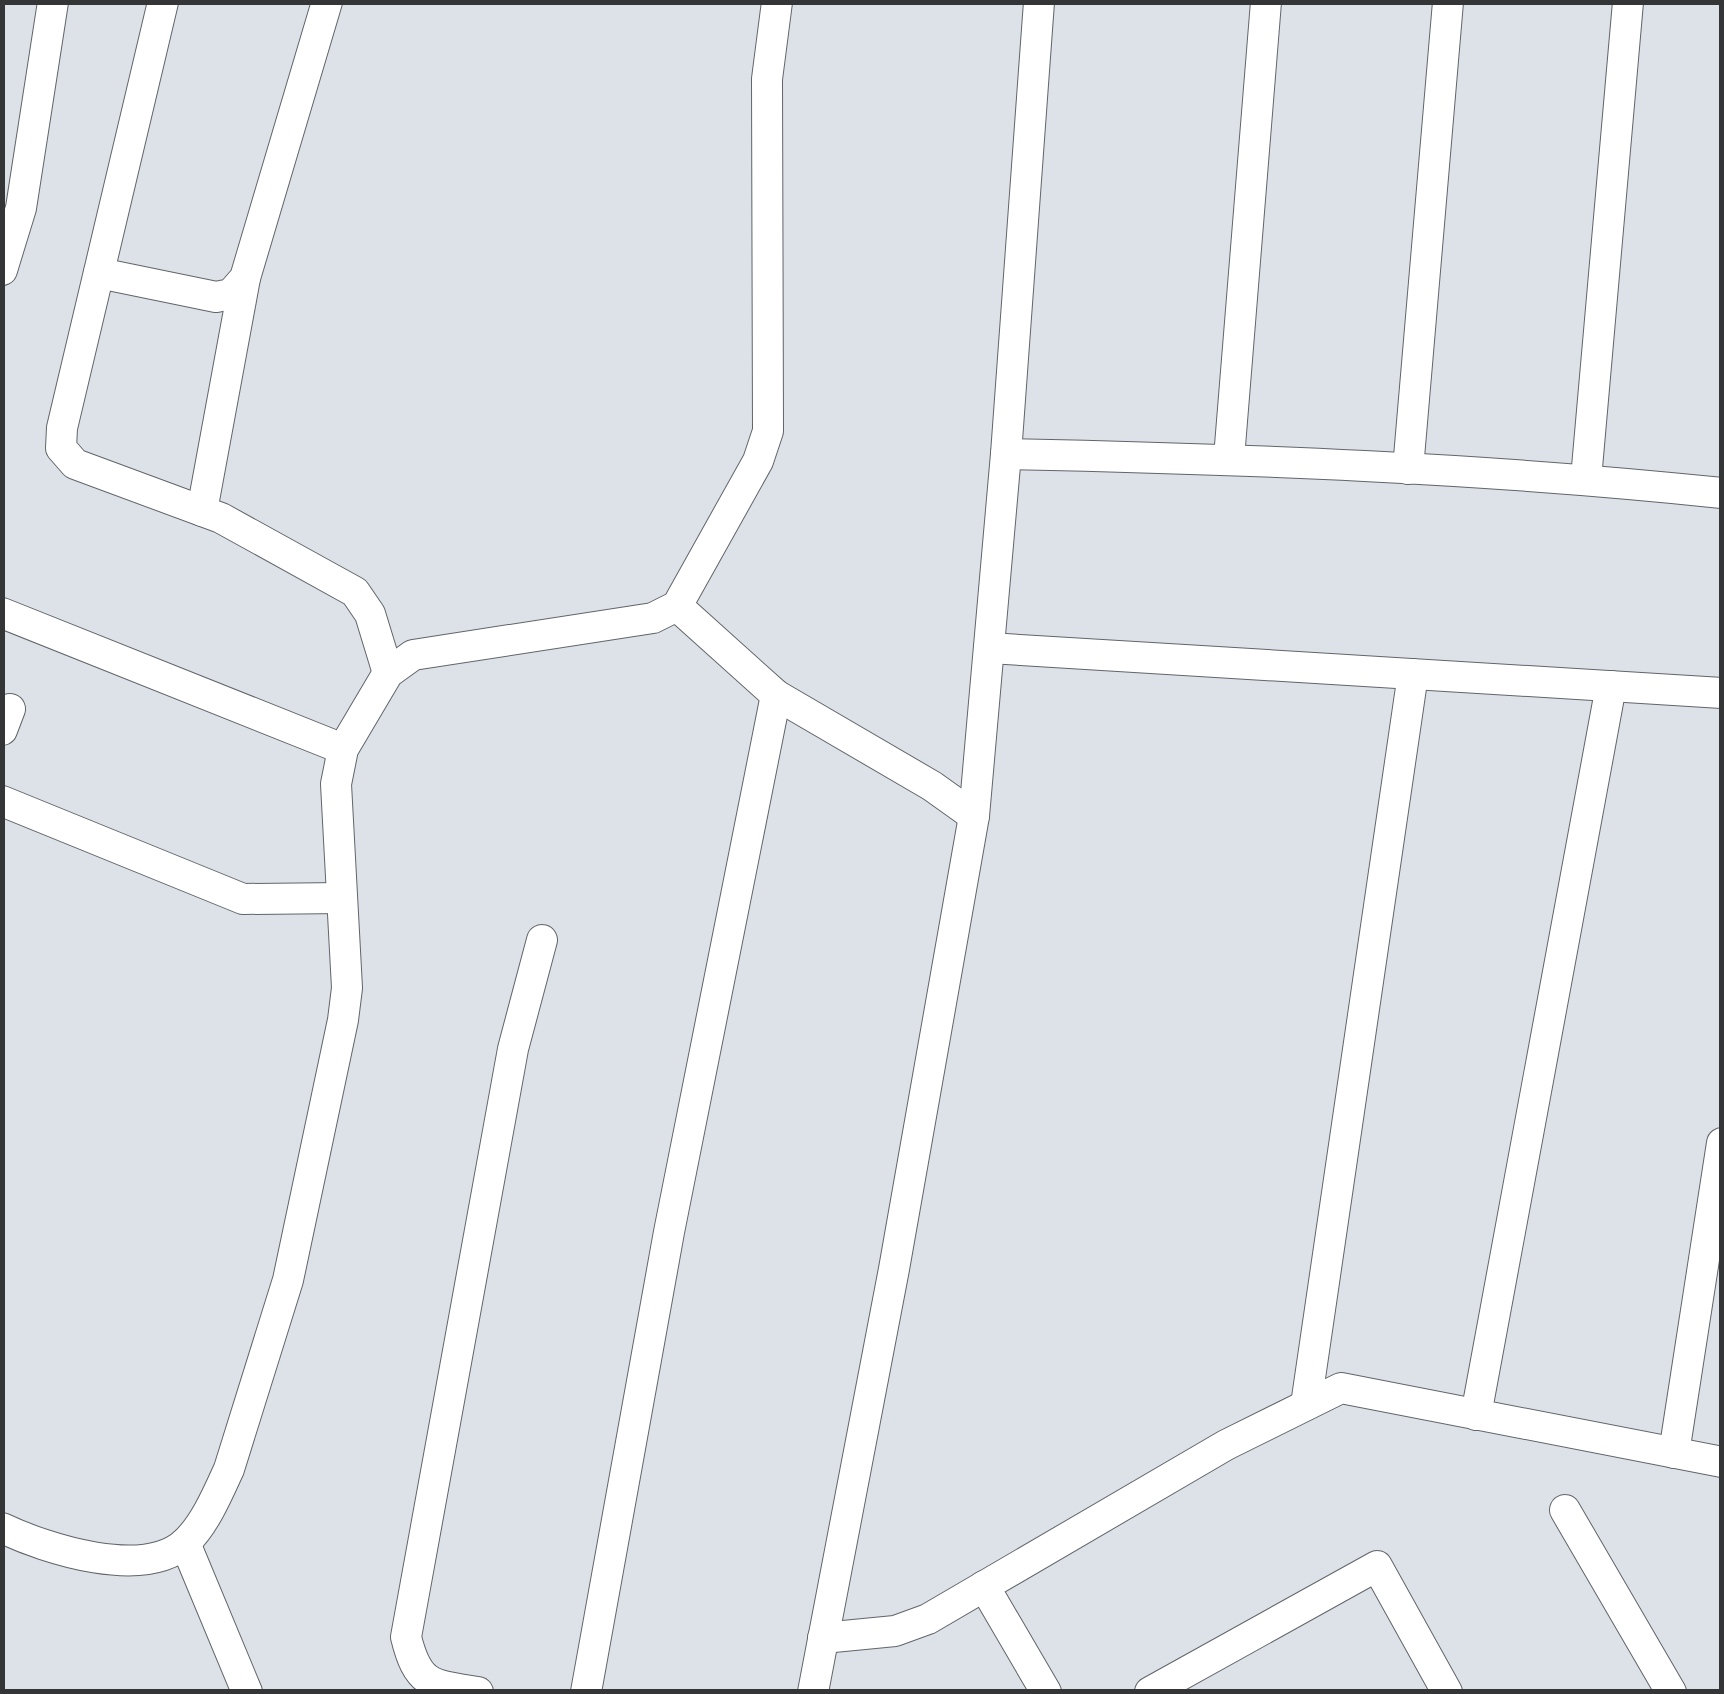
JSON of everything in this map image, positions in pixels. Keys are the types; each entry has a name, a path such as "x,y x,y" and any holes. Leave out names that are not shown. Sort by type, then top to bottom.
{"street":[{"path":"2,270 21,208 53,2"},
{"path":"163,2 62,428 61,448 75,464 202,511 250,533 355,592 370,614 388,674"},
{"path":"202,511 245,278 326,2"},
{"path":"2,1528 36,1544 118,1561 160,1556 185,1543 216,1498 229,1469 288,1280 343,1020 347,988 336,784 343,749 388,674 413,655 653,618 676,606 758,461 768,431 767,79 777,2"},
{"path":"813,1692 894,1269 974,816 1006,454 1039,2"},
{"path":"1229,458 1266,2"},
{"path":"1408,469 1448,2"},
{"path":"1586,479 1628,2"},
{"path":"98,273 216,297 231,294 245,278"},
{"path":"1006,454 1229,458 1586,479 1722,493"},
{"path":"676,606 776,695 932,786 974,816"},
{"path":"2,612 343,749"},
{"path":"989,648 1722,693"},
{"path":"1306,1405 1413,674"},
{"path":"1476,1414 1611,686"},
{"path":"586,1692 670,1232 776,695"},
{"path":"2,801 243,899 342,898"},
{"path":"478,1692 430,1684 412,1665 406,1638 514,1050 542,940"},
{"path":"1674,1453 1722,1143"},
{"path":"823,1638 895,1631 928,1619 1226,1445 1341,1388 1722,1462"},
{"path":"1565,1510 1671,1692"},
{"path":"185,1543 247,1692"},
{"path":"1150,1692 1377,1566 1447,1692"},
{"path":"984,1586 1046,1692"}]}
